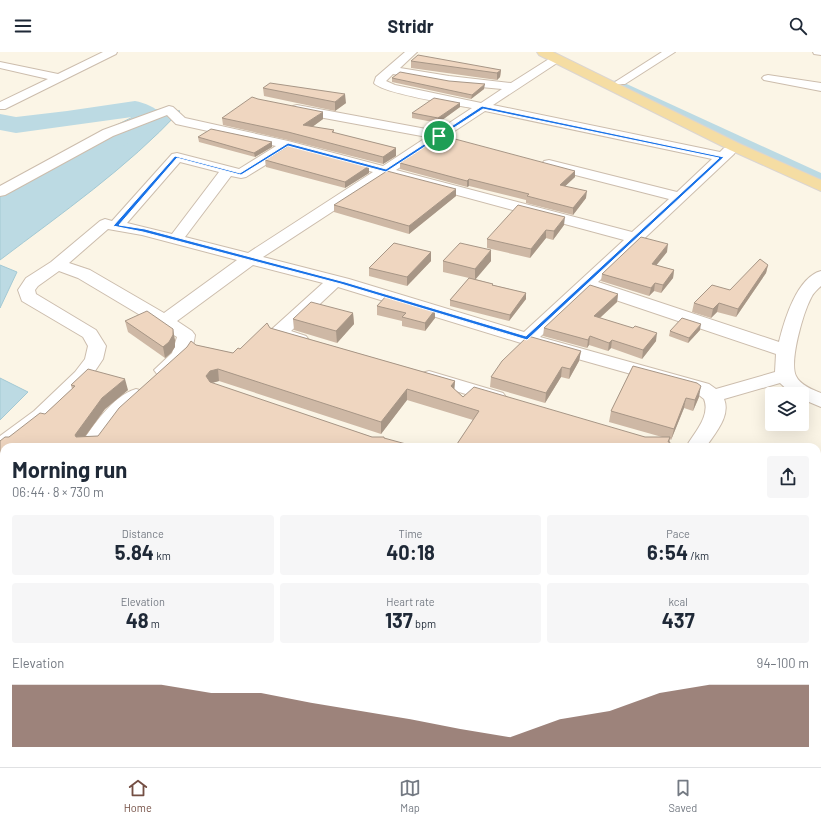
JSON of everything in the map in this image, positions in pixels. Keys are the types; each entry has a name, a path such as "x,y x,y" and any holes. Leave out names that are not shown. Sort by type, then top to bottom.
{"main road":[{"path":"543,52 558,55 622,82 821,173"},
{"path":"558,55 735,147 821,186"}],"street":[{"path":"1,106 112,52"},
{"path":"412,52 389,70 380,79 380,83 384,86 722,157"},
{"path":"622,82 670,52"},
{"path":"165,321 250,259 513,87 558,55"},
{"path":"0,65 60,78"},
{"path":"389,70 449,80 513,87"},
{"path":"768,78 821,87"},
{"path":"283,106 455,140"},
{"path":"0,192 108,133 169,110 181,121 288,145 386,170 635,238"},
{"path":"116,226 176,157 241,174 288,145"},
{"path":"527,339 722,157 735,147"},
{"path":"540,162 679,197"},
{"path":"176,239 227,171"},
{"path":"4,443 41,415 82,376 94,359 97,346 90,334 28,297 26,290 32,282 57,265 104,224 143,230 336,281 527,339 702,388 713,396 717,404 715,416 698,443"},
{"path":"57,265 84,274 165,321 186,335 185,347 179,357 113,414 92,443"},
{"path":"821,276 804,296 793,322 785,362 785,375 797,389 821,401"},
{"path":"316,344 278,333 336,281"},
{"path":"586,284 787,351"},
{"path":"415,373 514,402"},
{"path":"713,396 785,375"}],"water":[{"path":"162,109 180,111 160,132 116,171 0,260 0,187 76,145 143,112"},
{"path":"0,265 17,272 0,308"},
{"path":"0,378 28,392 0,420"}],"building":[{"path":"418,55 501,70 497,73 411,61"},
{"path":"400,72 449,81 485,84 472,95 392,78"},
{"path":"270,83 345,94 335,102 263,88"},
{"path":"252,97 323,112 303,125 334,130 332,132 396,148 383,157 288,132 222,118"},
{"path":"434,98 460,103 438,118 412,113"},
{"path":"211,129 272,142 254,153 198,137"},
{"path":"440,135 575,171 560,185 587,191 573,208 527,196 529,194 469,179 467,181 400,163"},
{"path":"290,145 369,166 345,182 265,160"},
{"path":"387,171 456,189 409,226 334,205"},
{"path":"518,205 565,217 554,231 546,230 531,249 487,239"},
{"path":"641,237 668,244 652,264 674,270 663,285 655,283 651,288 602,274"},
{"path":"394,243 431,252 407,277 369,268"},
{"path":"460,243 491,250 475,269 443,261"},
{"path":"760,259 768,265 738,309 719,303 713,309 694,303 712,285 730,290"},
{"path":"469,278 526,293 510,315 450,300"},
{"path":"590,285 618,294 594,316 633,328 635,326 657,333 643,350 612,340 609,343 590,336 588,340 544,328"},
{"path":"387,295 435,310 425,323 402,317 406,313 377,306"},
{"path":"311,302 353,313 336,331 293,319"},
{"path":"147,311 173,329 173,335 169,342 163,347 125,321"},
{"path":"682,318 701,324 689,338 670,331"},
{"path":"267,323 270,328 455,381 451,386 463,397 474,387 645,437 670,437 668,442 670,442 458,443 479,411 407,389 381,422 218,369 210,371 206,376 210,382 372,437 384,437 402,443 0,443 0,441 5,437 9,437 40,413 45,414 75,386 71,385 88,369 125,379 102,398 75,435 76,437 98,436 119,408 187,347 191,341 196,345 233,353 238,348 240,349"},
{"path":"528,336 581,351 570,369 562,367 546,393 491,377 502,361"},
{"path":"633,366 697,383 701,386 695,400 686,398 674,429 611,411"}],"waterway":[{"path":"618,84 821,179"},
{"path":"0,122 16,125 67,119 135,108 150,116 112,142"}],"route":[{"path":"482,107 722,157 527,339 343,283 143,230 116,226 176,157 241,174 288,145 386,170 439,136 482,107"}]}
